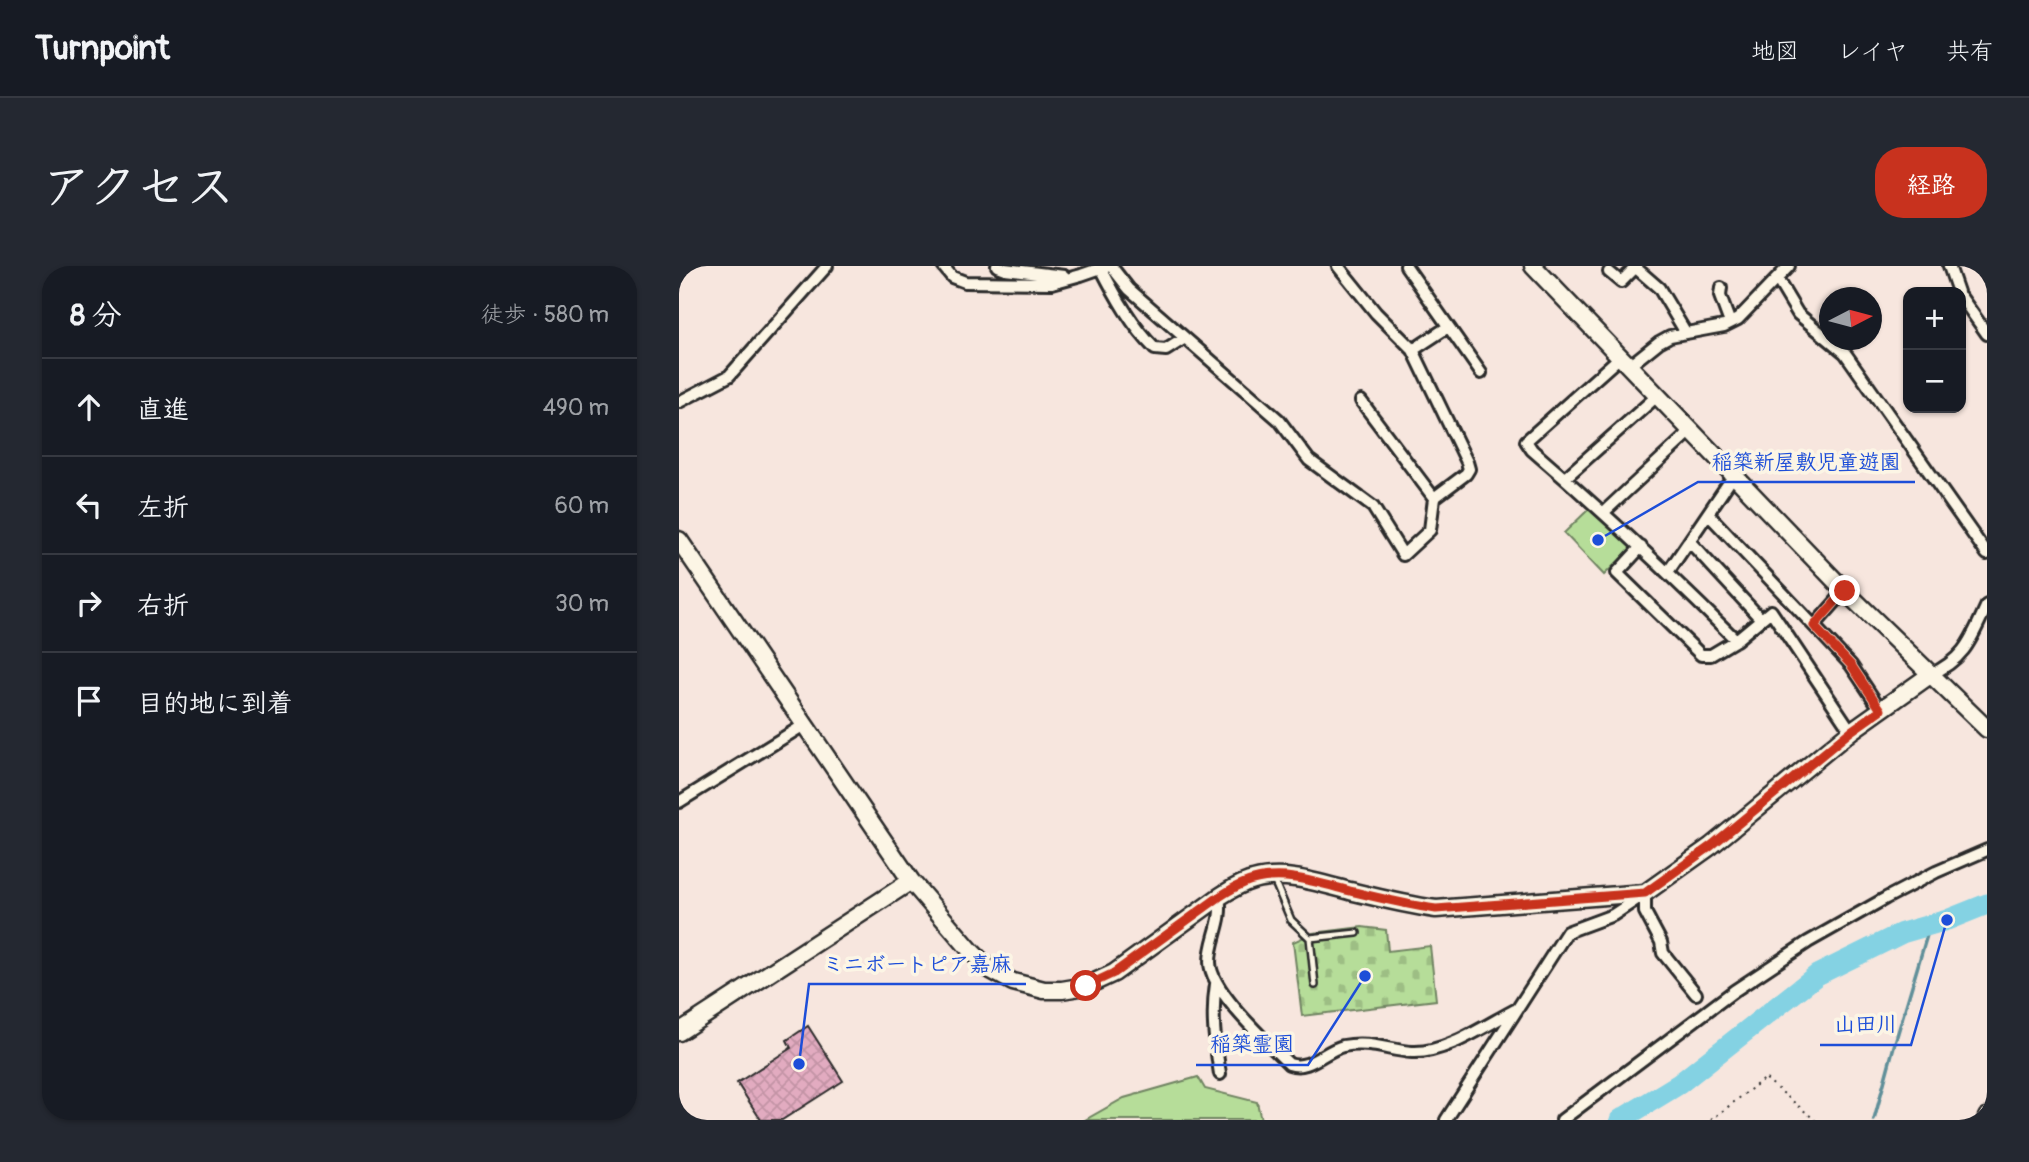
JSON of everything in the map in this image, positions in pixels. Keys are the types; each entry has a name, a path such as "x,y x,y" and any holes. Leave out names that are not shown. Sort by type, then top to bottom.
{"street":[{"path":"679,402 729,376 827,266"},
{"path":"943,266 952,277 965,282 1052,282 1106,267"},
{"path":"997,266 1074,277"},
{"path":"1338,266 1376,313 1413,350 1467,462 1467,474 1434,498"},
{"path":"1406,266 1481,373"},
{"path":"1533,266 1845,591 1987,729"},
{"path":"1736,640 1668,572 1532,450 1526,441 1625,362 1659,342 1670,336 1724,326 1738,319 1789,266"},
{"path":"1949,266 1956,287"},
{"path":"1106,267 1279,420 1308,460 1373,507 1402,555 1430,530 1434,498 1361,401"},
{"path":"1106,267 1119,302 1141,335 1155,349 1166,350 1185,338"},
{"path":"1609,272 1621,282 1636,267 1660,288 1686,333"},
{"path":"1777,279 1798,314 1845,353 1987,554"},
{"path":"1721,288 1720,296 1730,323"},
{"path":"1966,304 1987,334"},
{"path":"1413,350 1448,327"},
{"path":"1565,478 1657,396"},
{"path":"1604,512 1691,431"},
{"path":"1668,572 1734,475"},
{"path":"1708,513 1851,665 1881,710"},
{"path":"679,540 911,881 989,969 1013,982 1044,990 1086,986 1114,973 1219,897 1254,879 1300,878 1409,906 1436,909 1645,893"},
{"path":"1689,541 1761,619"},
{"path":"1641,547 1618,573 1701,655 1710,654 1736,640 1785,596"},
{"path":"1814,626 1845,591"},
{"path":"1446,1120 1567,932 1613,915 1645,893 1711,846 1851,731 1930,676 1949,666 1964,652 1987,605"},
{"path":"1771,611 1851,731"},
{"path":"679,802 804,725"},
{"path":"1562,1120 1734,991 1808,942 1936,872 1987,850"},
{"path":"679,1032 911,881"},
{"path":"1645,893 1645,912 1664,953 1696,994"},
{"path":"1219,897 1219,923 1210,962 1216,984 1289,1064 1297,1067 1339,1047 1361,1043 1411,1052 1434,1051 1515,1010"},
{"path":"1216,984 1213,1023 1220,1074"}],"lane":[{"path":"1273,877 1291,920 1310,938 1315,985"},
{"path":"1310,938 1357,933"}],"path":[{"path":"1711,1120 1765,1077 1815,1120"}],"green space":[{"path":"1590,508 1632,548 1604,575 1564,533"},
{"path":"1362,927 1386,930 1388,951 1430,946 1436,1000 1302,1016 1293,942 1313,933"},
{"path":"1198,1077 1205,1089 1257,1102 1261,1120 1085,1120 1124,1098"}],"building":[{"path":"808,1026 843,1081 782,1120 761,1120 737,1083 791,1048 787,1040"}],"waterway":[{"path":"1620,1120 1679,1084 1817,975 1902,933 1947,920 1987,904"},
{"path":"1874,1120 1930,925"}],"place":[{"name":"稲築新屋敷児童遊園","path":"1598,540"},
{"name":"山田川","path":"1947,920"},
{"name":"稲築霊園","path":"1365,976"},
{"name":"ミニボートピア嘉麻","path":"799,1064"}],"route":[{"path":"1086,986 1114,973 1219,897 1254,879 1300,878 1409,906 1436,909 1645,893 1711,846 1851,731 1881,710 1851,665 1814,626 1845,591"}]}
